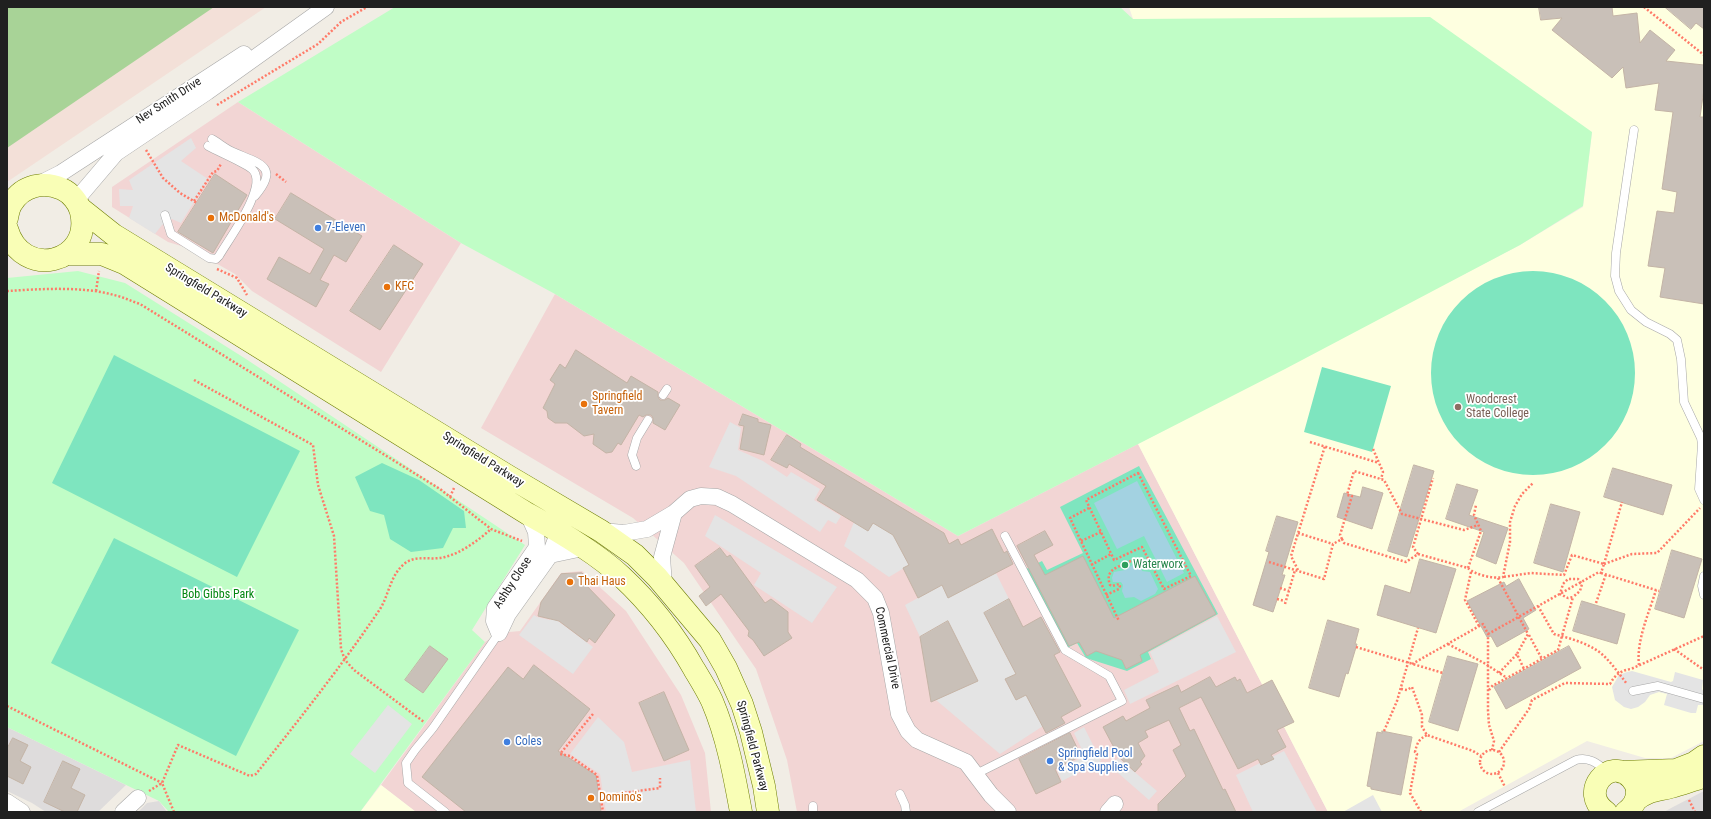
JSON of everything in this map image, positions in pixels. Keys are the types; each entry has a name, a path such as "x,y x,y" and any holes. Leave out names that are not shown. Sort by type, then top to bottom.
{"main road":[{"name":"Springfield Parkway","path":"36,185 50,185 65,190 78,204 114,235 601,531 635,555 664,585 710,640 726,668 742,704 751,732 764,786 768,812"},
{"path":"7,218 11,204 16,198 22,192 36,185"},
{"path":"7,259 31,259 43,261 55,260 66,254 76,246 81,234 83,221 78,204"},
{"path":"7,229 15,247 31,259"},
{"name":"Springfield Parkway","path":"66,254 102,254 124,263 528,514 559,531 620,575 649,603 684,651 712,700 731,758 741,812"},
{"path":"1606,812 1596,802 1591,802 1596,785 1602,776 1615,772 1676,770 1694,764 1704,756"},
{"path":"1615,772 1628,774 1635,781 1637,789 1631,806"},
{"path":"1631,806 1646,793 1654,790 1669,788 1704,777"}],"street":[{"name":"Nev Smith Drive","path":"78,204 116,153 207,92 326,7"},
{"name":"Nev Smith Drive","path":"36,185 61,173 254,47 305,21"},
{"path":"489,464 492,474 539,503 554,519 559,531"},
{"name":"Commercial Drive","path":"601,531 624,533 647,529 674,513 690,499 701,496 717,497 840,569 865,586 875,598 881,613 899,714 908,731 917,740 966,762 991,795 1008,812"},
{"path":"664,585 662,558 674,513"},
{"name":"Ashby Close","path":"528,514 543,551"},
{"name":"Ashby Close","path":"499,633 543,551 559,531"},
{"name":"Ashby Close","path":"543,551 583,548"},
{"path":"123,812 138,798"},
{"path":"7,802 22,812"}],"lane":[{"path":"1634,130 1616,253 1615,276 1619,291 1631,310 1646,322 1670,334 1677,340 1681,359 1684,402 1701,438 1703,449 1699,489 1704,500"},
{"path":"165,215 171,234 209,258 216,259 254,197 264,186 267,178 267,172 264,166 252,159 210,143 252,170 256,178 257,185 254,197"},
{"path":"636,466 632,455 637,438 648,420"},
{"path":"976,774 1122,701 1109,676 1065,650 1005,536"},
{"path":"1704,576 1702,586 1704,596"},
{"path":"445,812 408,783 406,764 499,633"},
{"path":"1633,691 1658,686 1704,699"},
{"path":"1478,812 1565,765 1581,758 1591,760 1615,772"},
{"path":"900,794 905,805 906,812"}],"path":[{"path":"214,106 318,44 341,22 367,7"},
{"path":"1644,7 1704,55"},
{"path":"142,153 152,147"},
{"path":"146,150 163,178 180,193 197,203"},
{"path":"96,291 99,266 105,256"},
{"path":"7,291 96,291 114,294 140,304 440,490 491,529 543,551"},
{"path":"194,380 313,445 318,485 334,536 341,650 345,660 354,670 433,728"},
{"path":"1310,442 1379,463"},
{"path":"1277,599 1285,603 1296,570 1291,556 1325,446"},
{"path":"1372,449 1383,472 1381,479"},
{"path":"1418,554 1406,562 1344,543 1340,535 1352,496 1347,495 1354,471 1384,480 1402,514 1421,520 1442,523 1464,530 1478,525"},
{"path":"1138,474 1191,576 1164,589 1142,547 1114,560 1101,532 1086,500 1138,474"},
{"path":"1433,478 1413,547 1418,554 1468,568 1471,572 1498,578 1531,573 1565,575"},
{"path":"1503,577 1509,548 1510,522 1515,506 1522,494 1533,483"},
{"path":"1601,573 1622,502"},
{"path":"1566,580 1565,575 1572,555 1604,564 1632,554 1657,553 1704,504"},
{"path":"1468,568 1481,531 1474,514 1476,505"},
{"path":"1089,508 1070,518 1091,565 1119,621"},
{"path":"162,783 178,745 250,776 256,774 345,660 380,610 394,576 405,563 417,558 446,557 477,541 491,529"},
{"path":"1081,541 1101,532"},
{"path":"1298,533 1333,544 1342,539"},
{"path":"1268,562 1324,579 1333,544"},
{"path":"1091,565 1111,554"},
{"path":"1106,596 1119,589 1120,586 1119,584 1112,586 1110,585 1109,573 1112,568 1136,559 1141,560 1146,569"},
{"path":"1471,572 1465,600 1479,626"},
{"path":"1488,634 1599,572 1657,591 1641,642 1638,657 1639,665"},
{"path":"1596,604 1606,574"},
{"path":"1498,578 1542,659"},
{"path":"1560,594 1566,580 1574,578 1581,582"},
{"path":"1488,693 1492,685 1558,650 1574,597 1580,591 1581,582"},
{"path":"1280,588 1289,591"},
{"path":"1560,594 1568,598 1574,597"},
{"path":"1538,606 1552,632 1588,645 1600,652 1633,691"},
{"path":"1410,663 1483,624 1488,634 1489,725 1494,741 1492,750"},
{"path":"1384,731 1410,663 1418,628"},
{"path":"1499,673 1517,654 1528,634"},
{"path":"1499,752 1529,710 1532,700 1565,683 1610,684 1614,677 1619,673 1704,636"},
{"path":"1448,643 1507,678"},
{"path":"1356,647 1443,673"},
{"path":"1674,649 1704,670"},
{"path":"1517,654 1524,669"},
{"path":"1401,689 1407,690 1412,687 1422,715 1422,727 1427,735 1473,751 1481,756"},
{"path":"7,706 162,783 174,812"},
{"path":"593,714 560,754 570,756 598,775 603,812"},
{"path":"1421,812 1410,793 1417,754 1414,752 1419,739 1427,735"},
{"path":"1492,750 1499,752 1502,755 1504,762 1502,770 1491,775 1484,771 1480,764 1481,756 1487,751 1492,750"},
{"path":"1498,773 1509,795"},
{"path":"601,796 660,788 660,778"}],"shaded area":[{"path":"7,7 266,7 7,182"},
{"name":"Woodcrest State College","path":"1129,7 1704,7 1704,741 1671,758 1645,758 1587,741 1458,812 1328,812 1138,444 1520,245 1583,207 1592,133 1133,19"},
{"path":"238,102 461,243 381,372 252,291 235,274 191,249 168,242 112,207 112,187"},
{"path":"191,138 196,148 181,161 208,179 181,223 172,219 162,225 155,234 129,218 133,206 120,206 119,189 133,190 129,180"},
{"path":"555,294 958,536 1138,444 1328,812 797,812 787,760 756,669 684,563 633,518 481,428"},
{"path":"730,422 741,428 738,450 763,461 787,477 791,472 820,489 814,500 841,516 836,524 828,520 820,532 736,476 709,467"},
{"path":"715,515 837,587 812,623 754,585 761,573 705,536"},
{"path":"854,522 868,531 873,523 906,542 899,546 909,565 889,577 844,546"},
{"path":"582,571 626,611 681,695 705,753 711,812 416,812 381,785 485,642 499,633 520,631 561,573"},
{"path":"996,573 1009,599 984,613 1016,674 1005,680 1016,700 1026,695 1043,726 1000,754 936,700 978,681 948,621 920,637 905,605 942,585 948,597"},
{"path":"534,615 550,620 551,616 593,647 573,674 519,635"},
{"path":"1217,616 1236,652 1130,704 1124,690 1159,672 1150,652"},
{"path":"1632,671 1671,682 1673,681 1675,672 1703,680 1702,689 1704,692 1704,705 1698,705 1696,713 1691,713 1664,705 1667,694 1659,692 1650,695 1645,702 1638,707 1631,709 1624,707 1615,700 1612,687 1619,675"},
{"path":"388,705 412,724 375,773 350,754"},
{"path":"598,717 624,742 632,772 690,760 696,812 606,812 600,774 570,754"},
{"path":"7,727 126,785 98,812 46,812 32,803 7,791"},
{"path":"1084,727 1101,761 1062,781 1057,770 1085,756 1074,733"},
{"path":"1284,751 1317,812 1253,812 1236,775"},
{"path":"1118,758 1157,791 1149,800 1110,766"},
{"path":"381,785 416,812 360,812"},
{"path":"1704,791 1704,812 1664,812 1673,807"},
{"path":"1373,795 1382,812 1343,812"},
{"path":"159,801 167,812 138,812 147,803"}],"green space":[{"path":"7,7 214,7 7,148"},
{"path":"395,7 1120,7 1133,19 1430,17 1592,132 1583,206 1520,245 1285,369 958,536 555,294 461,243 238,102"},
{"name":"Bob Gibbs Park","path":"78,271 125,283 246,359 525,545 472,630 485,642 360,812 169,812 159,801 7,727 7,278"},
{"path":"1523,271 1543,271 1563,275 1581,283 1598,294 1612,308 1623,325 1631,343 1635,363 1635,383 1631,403 1623,421 1612,438 1598,452 1581,463 1563,471 1543,475 1523,475 1503,471 1485,463 1468,452 1454,438 1443,421 1435,403 1431,383 1431,363 1435,343 1443,325 1454,308 1468,294 1485,283 1503,275"},
{"path":"114,355 300,451 237,577 52,483"},
{"path":"1322,367 1391,386 1372,452 1304,432"},
{"path":"382,463 419,480 464,511 466,528 453,528 443,548 411,552 390,539 384,515 370,511 355,477"},
{"name":"Waterworx","path":"1139,466 1218,614 1148,652 1151,659 1127,671 1086,658 1077,643 1067,648 1026,569 1042,561 1047,570 1083,553 1060,507"},
{"path":"114,538 299,630 236,756 51,663"}],"water":[{"path":"1137,481 1184,573 1167,582 1144,536 1117,549 1094,503"},
{"path":"1137,562 1141,565 1142,571 1150,572 1158,589 1155,594 1141,601 1134,597 1125,598 1122,591 1123,585 1121,582 1113,582 1112,578 1114,572 1125,570"}],"building":[{"path":"1539,7 1612,7 1613,16 1637,13 1640,43 1650,30 1675,50 1666,61 1704,65 1704,89 1700,117 1704,117 1704,304 1660,297 1665,268 1648,266 1657,211 1674,213 1677,192 1662,189 1673,112 1655,110 1659,83 1626,88 1623,67 1612,78 1552,30 1562,18 1541,20"},
{"path":"1665,7 1704,7 1704,29 1696,23 1691,29"},
{"name":"McDonald's","path":"215,174 247,195 213,253 178,232"},
{"path":"291,193 362,236 346,262 334,255 320,280 329,284 316,307 267,279 279,257 310,274 324,249 275,219"},
{"name":"KFC","path":"394,245 423,264 380,330 350,311"},
{"name":"Springfield Tavern","path":"576,350 627,383 631,376 658,392 658,397 660,400 665,400 668,398 680,405 665,430 653,423 653,418 651,415 646,415 643,417 639,415 621,445 618,443 612,452 606,453 593,444 594,434 584,436 567,423 555,423 548,418 547,411 543,408 555,384 550,380 560,364 565,368"},
{"path":"743,414 758,419 758,422 771,425 764,455 740,449 744,426 739,425"},
{"path":"787,435 801,444 800,447 944,533 949,544 958,539 961,545 992,529 1004,553 1007,551 1013,564 948,598 942,585 918,598 903,568 909,565 893,535 873,523 868,531 817,500 826,486 789,464 787,468 771,460"},
{"path":"1414,465 1434,471 1407,557 1388,551"},
{"path":"1613,468 1672,485 1663,515 1604,497"},
{"path":"1457,484 1478,490 1469,515 1508,528 1496,564 1476,556 1484,532 1446,519"},
{"path":"1363,487 1383,493 1372,529 1337,517 1344,493 1360,497"},
{"path":"1551,504 1580,512 1563,572 1534,563"},
{"path":"1277,516 1298,522 1282,575 1285,575 1273,612 1253,605 1269,552 1266,551"},
{"path":"1045,531 1053,545 1034,555 1045,575 1083,556 1114,618 1195,576 1216,614 1140,655 1142,661 1126,669 1122,660 1096,651 1087,656 1079,642 1069,646 1017,546"},
{"path":"720,548 727,557 730,555 765,603 771,599 788,612 788,632 792,638 764,656 753,640 748,636 749,631 721,594 706,606 699,596 710,587 695,566"},
{"path":"1672,550 1702,559 1684,618 1655,609"},
{"path":"1420,559 1456,569 1436,633 1377,615 1385,585 1410,593"},
{"path":"582,573 588,578 584,583 615,615 595,643 589,638 587,642 559,621 538,616 541,602 561,574"},
{"path":"1519,579 1536,610 1523,618 1529,629 1497,647 1491,636 1487,637 1467,601 1504,582 1506,586"},
{"path":"1009,599 1023,627 1041,617 1060,652 1054,655 1081,706 1061,717 1065,723 1046,733 1026,695 1016,700 1005,679 1016,674 984,613"},
{"path":"1582,601 1625,614 1617,644 1573,631"},
{"path":"1328,620 1359,629 1355,644 1357,644 1339,697 1309,688"},
{"path":"948,621 978,681 931,702 920,637"},
{"path":"430,646 448,659 423,693 405,680"},
{"path":"1569,646 1581,668 1506,709 1494,687"},
{"path":"1448,656 1478,664 1458,731 1429,722"},
{"path":"534,665 590,709 558,751 596,775 601,812 466,812 422,777 508,667 523,679"},
{"path":"1210,677 1216,687 1235,677 1237,681 1240,679 1247,693 1272,680 1294,722 1277,730 1286,747 1271,755 1274,759 1261,765 1258,759 1238,769 1201,697 1179,708 1190,731 1194,729 1223,790 1225,789 1236,812 1158,812 1158,804 1186,776 1173,750 1181,745 1169,720 1145,731 1148,737 1138,743 1145,756 1140,762 1142,764 1135,772 1119,757 1103,727 1123,716 1126,721 1150,708 1146,700 1178,685 1181,692"},
{"path":"664,692 689,750 664,761 639,703"},
{"path":"1382,731 1412,737 1401,795 1371,789 1371,787 1367,786 1377,732 1382,733"},
{"path":"1070,733 1081,756 1055,769 1061,782 1036,794 1019,759"},
{"path":"13,738 28,745 20,761 31,767 23,784 7,776 7,749"},
{"path":"63,761 80,769 71,788 85,795 77,812 65,812 44,802"}],"place":[{"name":"McDonald's","path":"211,218"},
{"name":"7-Eleven","path":"318,228"},
{"name":"KFC","path":"387,287"},
{"name":"Springfield Tavern","path":"584,404"},
{"name":"Woodcrest State College","path":"1458,407"},
{"name":"Waterworx","path":"1125,565"},
{"name":"Thai Haus","path":"570,582"},
{"name":"Coles","path":"507,742"},
{"name":"Springfield Pool & Spa Supplies","path":"1050,761"},
{"name":"Domino's","path":"591,798"}]}
